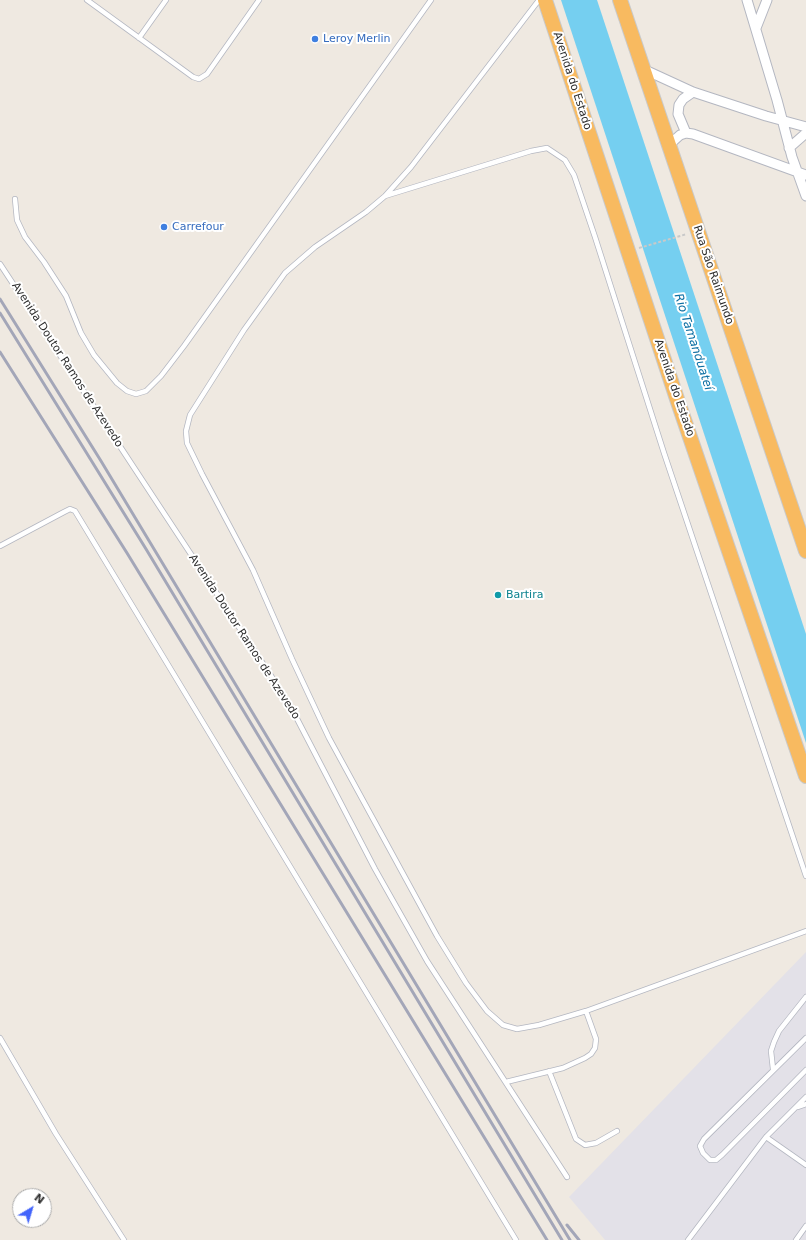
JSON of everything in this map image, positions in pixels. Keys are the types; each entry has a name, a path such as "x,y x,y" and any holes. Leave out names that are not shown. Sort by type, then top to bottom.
{"highway":[{"name":"Avenida do Estado","path":"545,0 678,402 806,776"},
{"name":"Rua São Raimundo","path":"620,0 806,551"}],"street":[{"path":"746,0 756,28 789,148 806,196"},
{"path":"756,28 767,0"},
{"path":"643,68 693,92 806,127"},
{"path":"686,133 680,123 679,110 683,99 693,92"},
{"path":"669,145 680,135 686,133 806,175"},
{"path":"789,148 806,133"}],"lane":[{"path":"87,0 193,77 199,79 207,74 259,0"},
{"path":"139,38 166,0"},
{"path":"15,199 18,220 25,237 44,262 66,296 81,333 94,354 117,382 127,391 136,394 146,391 161,376 184,346 431,0"},
{"path":"539,0 411,167 385,196 366,212 315,247 285,273 244,330 190,415 186,431 187,443 253,570 329,738 437,936 466,983 487,1011 503,1025 517,1029 540,1025 586,1011 806,931"},
{"path":"385,196 531,151 547,148 565,160 574,175 595,237 664,453 806,876"},
{"name":"Avenida Doutor Ramos de Azevedo","path":"0,264 277,685 294,713 375,869 410,932 474,1035 567,1177"},
{"path":"0,546 70,509 75,511 516,1240"},
{"path":"773,1069 771,1051 779,1031 806,997"},
{"path":"506,1082 549,1071 585,1058 595,1048 596,1039 586,1011"},
{"path":"0,1038 56,1134 124,1240"},
{"path":"806,1038 704,1139 700,1146 703,1153 710,1160 716,1160 722,1156 806,1070"},
{"path":"549,1071 576,1138 584,1145 596,1143 617,1131"},
{"path":"688,1240 766,1137 798,1107 806,1097"},
{"path":"798,1107 806,1104"},
{"path":"766,1137 806,1165"},
{"path":"796,1240 806,1226"}],"path":[{"path":"636,249 687,234"}],"shaded area":[{"path":"806,952 806,1240 605,1240 569,1197"}],"water":[{"name":"Rio Tamanduateí","path":"561,0 597,0 737,424 806,634 806,743"}],"railway":[{"path":"0,299 101,461 570,1240"},
{"path":"0,313 146,549 562,1240"},
{"path":"0,352 127,553 547,1240"},
{"path":"567,1225 579,1240"}],"place":[{"name":"Leroy Merlin","path":"315,39"},
{"name":"Carrefour","path":"164,227"},
{"name":"Bartira","path":"498,595"}]}
